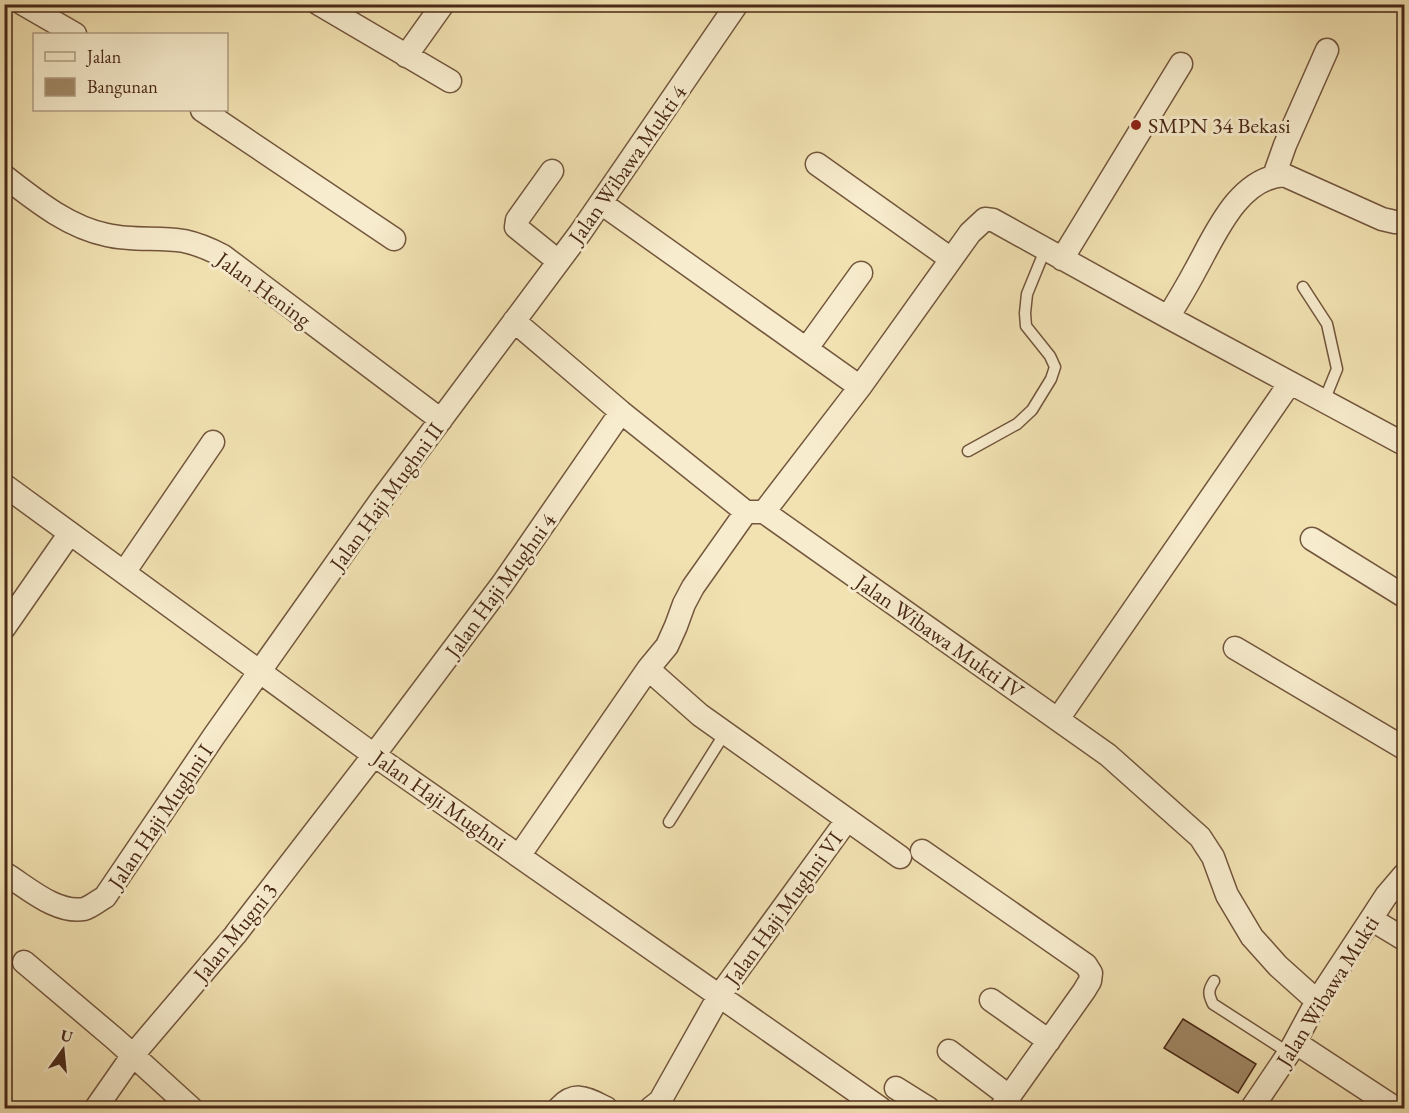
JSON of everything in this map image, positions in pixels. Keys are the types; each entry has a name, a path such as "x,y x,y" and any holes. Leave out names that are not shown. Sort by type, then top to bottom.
{"street":[{"path":"23,4 73,33"},
{"path":"319,4 450,81"},
{"path":"406,56 443,4"},
{"name":"Jalan Wibawa Mukti 4","path":"514,321 601,202 736,4"},
{"path":"1274,176 1285,145 1327,50"},
{"path":"1054,255 1181,64"},
{"path":"203,111 394,239"},
{"path":"817,164 951,259"},
{"path":"552,171 518,220 516,227 558,261"},
{"name":"Jalan Hening","path":"4,176 47,209 87,229 107,236 128,239 184,241 205,247 223,256 441,420"},
{"path":"1168,317 1215,234 1239,200 1261,182 1274,176 1284,176 1382,219 1404,222"},
{"path":"601,202 860,387"},
{"path":"519,856 648,669 667,646 693,587 860,387 970,233 985,219 993,220 1404,444"},
{"path":"807,348 861,273"},
{"name":"Jalan Haji Mughni II","path":"260,673 381,500 514,321"},
{"name":"Jalan Wibawa Mukti IV","path":"514,321 621,412 755,512 1108,755 1200,837 1212,857 1227,895 1252,937 1278,966 1317,1001"},
{"path":"1058,719 1290,383"},
{"name":"Jalan Haji Mughni 4","path":"374,755 503,583 621,412"},
{"path":"125,571 213,442"},
{"name":"Jalan Haji Mughni","path":"4,485 125,571 260,673 374,755 880,1108"},
{"path":"4,628 70,533"},
{"path":"1312,539 1404,596"},
{"path":"1235,648 1404,748"},
{"path":"648,669 700,715 900,857"},
{"name":"Jalan Haji Mughni I","path":"4,873 50,902 69,909 86,908 105,897 260,673"},
{"name":"Jalan Mugni 3","path":"96,1108 132,1054 235,935 374,755"},
{"name":"Jalan Haji Mughni VI","path":"651,1108 660,1101 719,996 847,820"},
{"path":"922,851 1086,965 1091,973 1090,981 1005,1103 949,1051"},
{"name":"Jalan Wibawa Mukti","path":"1252,1108 1292,1048 1317,1001 1386,896 1404,875"},
{"path":"1371,919 1404,939"},
{"path":"24,962 132,1054 191,1108"},
{"path":"991,1000 1049,1041"},
{"path":"1292,1048 1395,1108"},
{"path":"897,1088 928,1108"},
{"path":"559,1108 575,1097 584,1098 606,1108"}],"lane":[{"path":"968,451 1017,424 1032,410 1051,379 1055,367 1050,356 1026,326 1025,313 1027,294 1054,255"},
{"path":"1303,287 1327,324 1337,369 1324,401"},
{"path":"669,822 725,733"},
{"path":"1214,981 1208,994 1213,1004 1292,1048"}],"building":[{"path":"1183,1019 1256,1064 1238,1093 1164,1048"}],"place":[{"name":"SMPN 34 Bekasi","path":"1136,125"}]}
